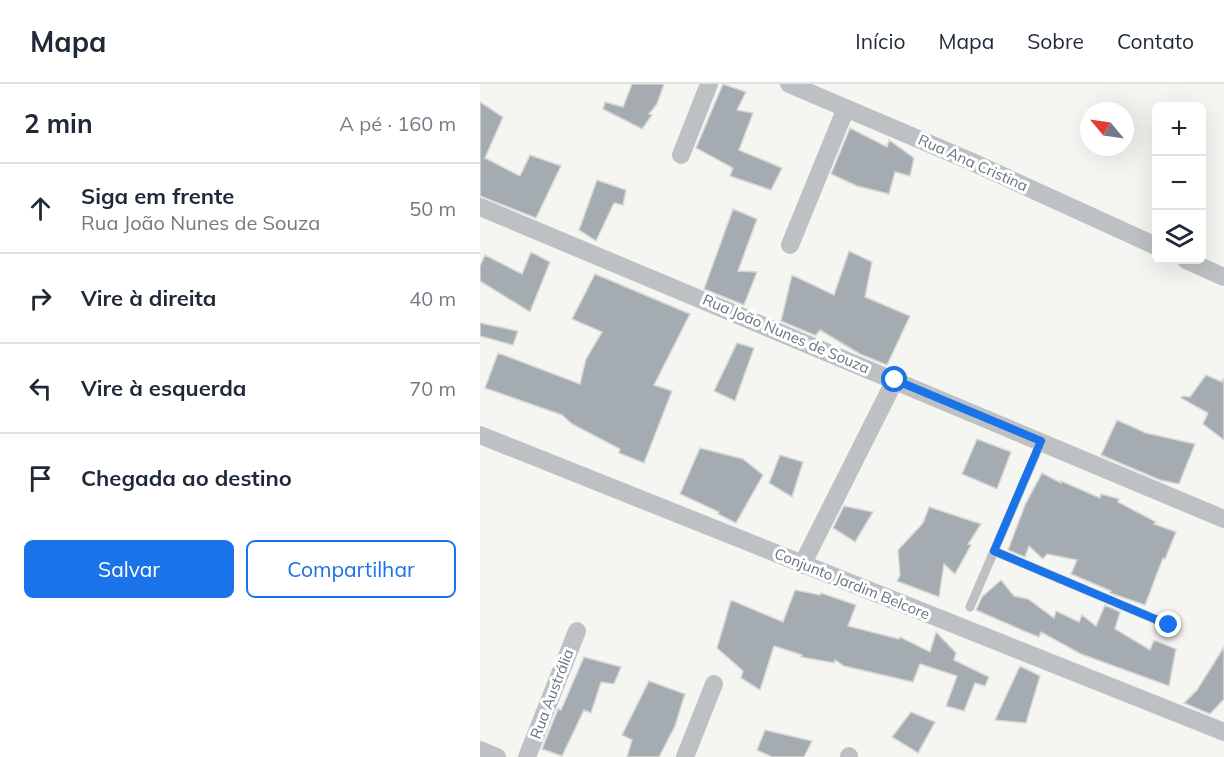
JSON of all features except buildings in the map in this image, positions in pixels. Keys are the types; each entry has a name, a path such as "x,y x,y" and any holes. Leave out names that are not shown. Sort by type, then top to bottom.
{"street":[{"path":"681,155 710,84"},
{"name":"Rua Ana Cristina","path":"789,84 970,161 1152,244"},
{"path":"790,245 846,108"},
{"name":"Rua João Nunes de Souza","path":"480,207 1224,519"},
{"path":"1195,264 1224,277"},
{"path":"802,565 895,380"},
{"name":"Conjunto Jardim Belcore","path":"480,435 1224,732"},
{"name":"Rua Austrália","path":"527,757 577,631"},
{"path":"685,757 714,684"},
{"path":"480,750 497,757"}],"lane":[{"path":"970,607 1041,441"},
{"path":"994,551 1169,625"}],"route":[{"path":"895,380 1041,441 994,551 1169,625"}]}
